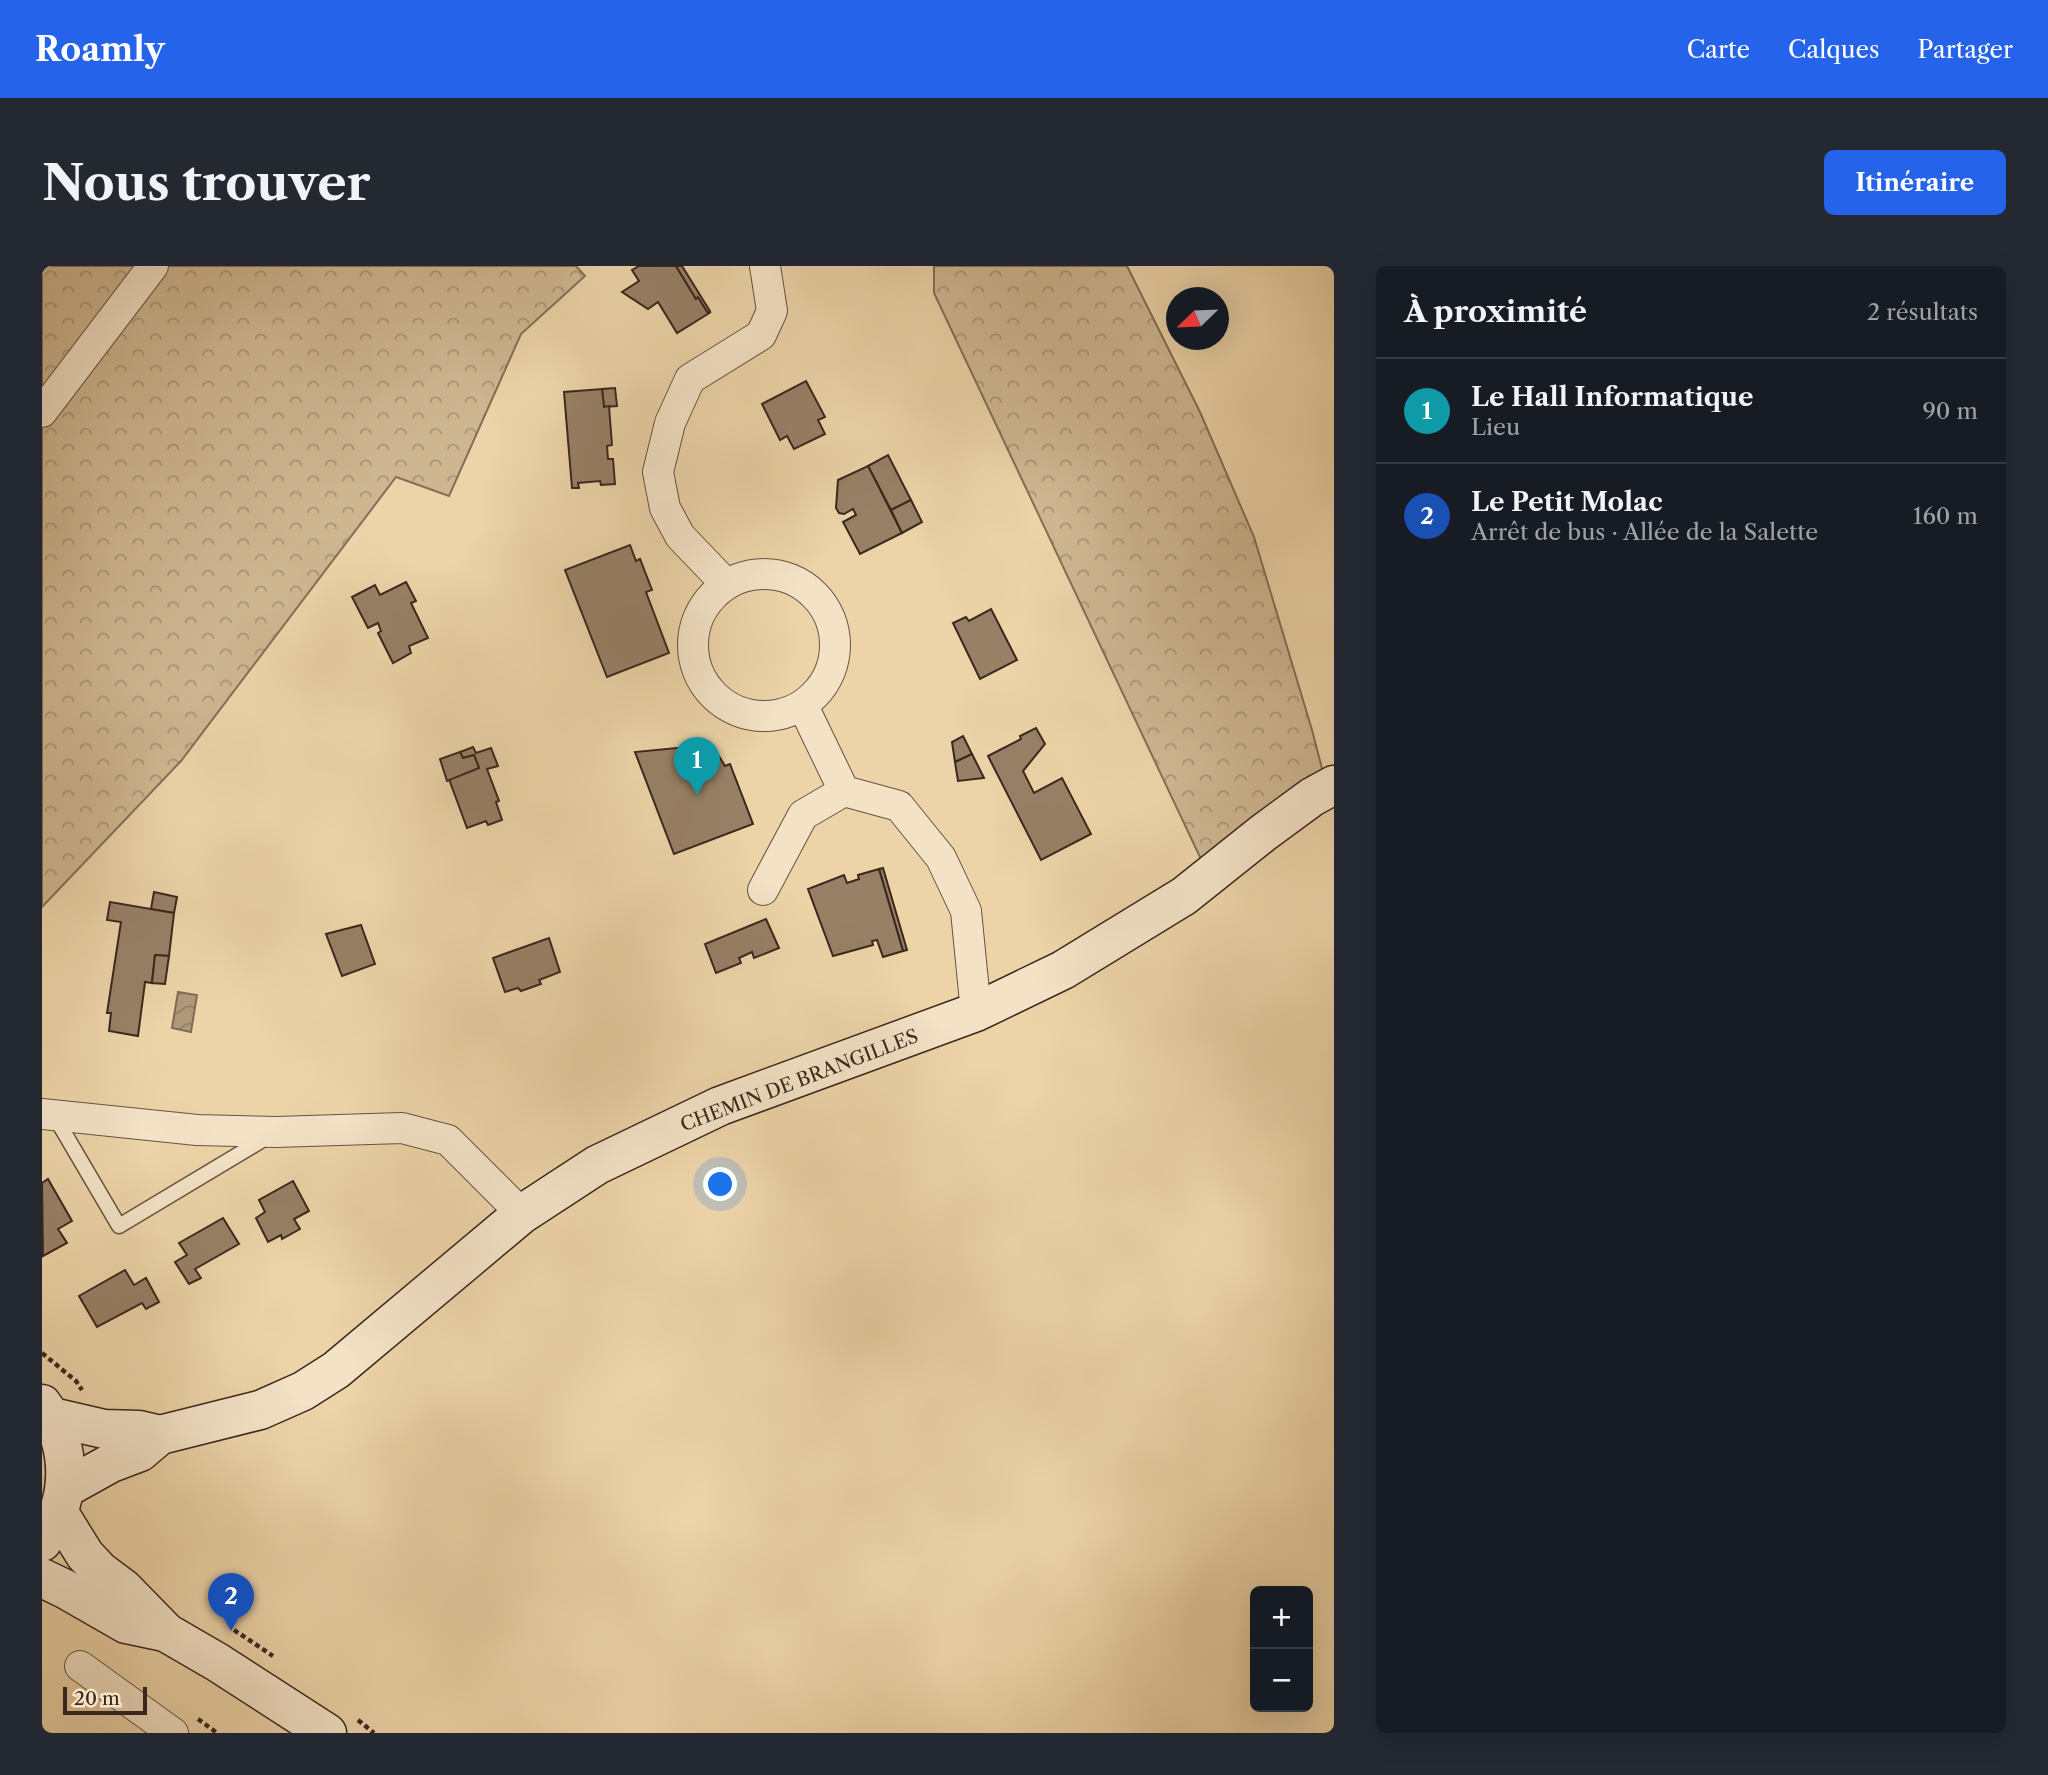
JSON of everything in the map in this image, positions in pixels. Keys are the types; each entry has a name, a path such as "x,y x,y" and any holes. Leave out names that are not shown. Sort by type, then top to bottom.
{"street":[{"path":"42,412 153,266"},
{"path":"726,584 680,536 665,508 658,472 670,423 690,379 761,335 772,311 765,266"},
{"path":"750,574 784,576 812,590 832,620 836,656 825,685 803,706 770,717 737,712 712,695 695,667 693,632 706,602 726,584 750,574"},
{"path":"803,706 844,791"},
{"name":"CHEMIN DE BRANGILLES","path":"56,1514 111,1463 140,1452 160,1435 260,1410 303,1391 336,1370 522,1214 597,1165 720,1106 976,1012 1063,970 1184,896 1263,832 1312,797 1334,785"},
{"path":"763,890 803,815 844,791 899,806 942,858 966,911 976,1012"},
{"path":"48,1114 197,1130 276,1132 402,1128 448,1140 522,1214"},
{"path":"47,1411 65,1457 56,1514 85,1555 100,1571 124,1589 167,1633 218,1662 327,1733"},
{"name":"CHEMIN DE BRANGILLES","path":"47,1411 104,1429 139,1430 160,1435"},
{"path":"42,1578 126,1624 167,1633"},
{"path":"80,1666 173,1733"}],"lane":[{"path":"48,1114 119,1226 276,1132"}],"path":[{"path":"42,1353 76,1381 89,1400"}],"green space":[{"path":"42,266 576,266 585,276 521,334 449,496 396,477 181,761 42,907"},
{"path":"934,266 1127,266 1166,344 1166,350 1169,350 1200,412 1254,537 1331,803 1216,891 934,293"}],"water":[{"path":"178,992 197,995 191,1032 172,1028"}],"building":[{"path":"639,266 676,266 696,299 698,297 708,313 711,312 677,333 658,302 648,309 622,292 639,281 632,270"},
{"path":"676,266 682,266 710,311 708,313 698,297 696,299"},
{"path":"806,381 825,417 818,420 825,434 794,449 787,436 780,440 762,404"},
{"path":"615,388 617,406 604,407 602,389"},
{"path":"602,389 604,407 609,406 612,445 607,446 608,459 613,459 615,484 601,485 600,481 578,483 579,488 572,488 564,392"},
{"path":"888,455 911,500 891,510 868,466"},
{"path":"868,466 902,533 860,554 843,522 856,515 853,509 844,514 839,513 836,508 838,480"},
{"path":"911,500 922,522 902,533 891,510"},
{"path":"630,545 636,561 640,559 652,590 646,592 669,653 607,677 565,570"},
{"path":"406,582 416,601 411,603 428,638 409,646 411,653 393,663 378,633 381,631 378,623 368,628 352,597 375,585 380,595"},
{"path":"991,609 1017,660 980,679 953,623 966,617 969,621"},
{"path":"1036,728 1045,744 1023,771 1034,793 1062,778 1091,834 1041,860 988,756"},
{"path":"963,736 972,754 955,762 952,742"},
{"path":"697,746 702,759 709,756 706,751 714,748 725,766 730,764 753,824 674,854 635,752"},
{"path":"473,747 476,753 491,748 498,766 487,769 499,801 496,802 502,820 488,825 486,821 467,828 449,779 479,768 474,755 463,758 460,752"},
{"path":"460,752 463,758 474,755 479,768 447,781 440,759"},
{"path":"972,754 984,778 958,781 955,762"},
{"path":"883,868 907,950 903,951 879,869"},
{"path":"879,869 903,951 883,957 877,940 872,941 873,945 833,956 808,889 844,875 847,883 859,879 858,875"},
{"path":"154,892 177,897 174,913 151,909"},
{"path":"110,902 174,913 169,956 155,955 152,983 145,982 138,1036 109,1031 111,1013 107,1013 121,922 107,920"},
{"path":"766,919 779,948 754,958 752,952 739,958 741,963 716,973 705,944"},
{"path":"361,925 375,964 342,976 326,934"},
{"path":"549,938 560,972 539,980 541,984 521,991 518,988 505,992 493,958"},
{"path":"155,955 169,956 165,984 152,983"},
{"path":"48,1179 72,1221 58,1229 67,1243 43,1256 42,1183"},
{"path":"293,1181 309,1211 294,1219 300,1229 282,1239 281,1235 268,1242 256,1218 265,1212 259,1200"},
{"path":"223,1218 239,1244 195,1269 201,1278 189,1284 175,1262 187,1255 179,1243"},
{"path":"125,1270 134,1285 146,1278 159,1302 146,1309 142,1303 97,1327 79,1296"}],"place":[{"name":"Le Hall Informatique","path":"697,795"},
{"name":"Le Petit Molac","path":"231,1631"}]}
